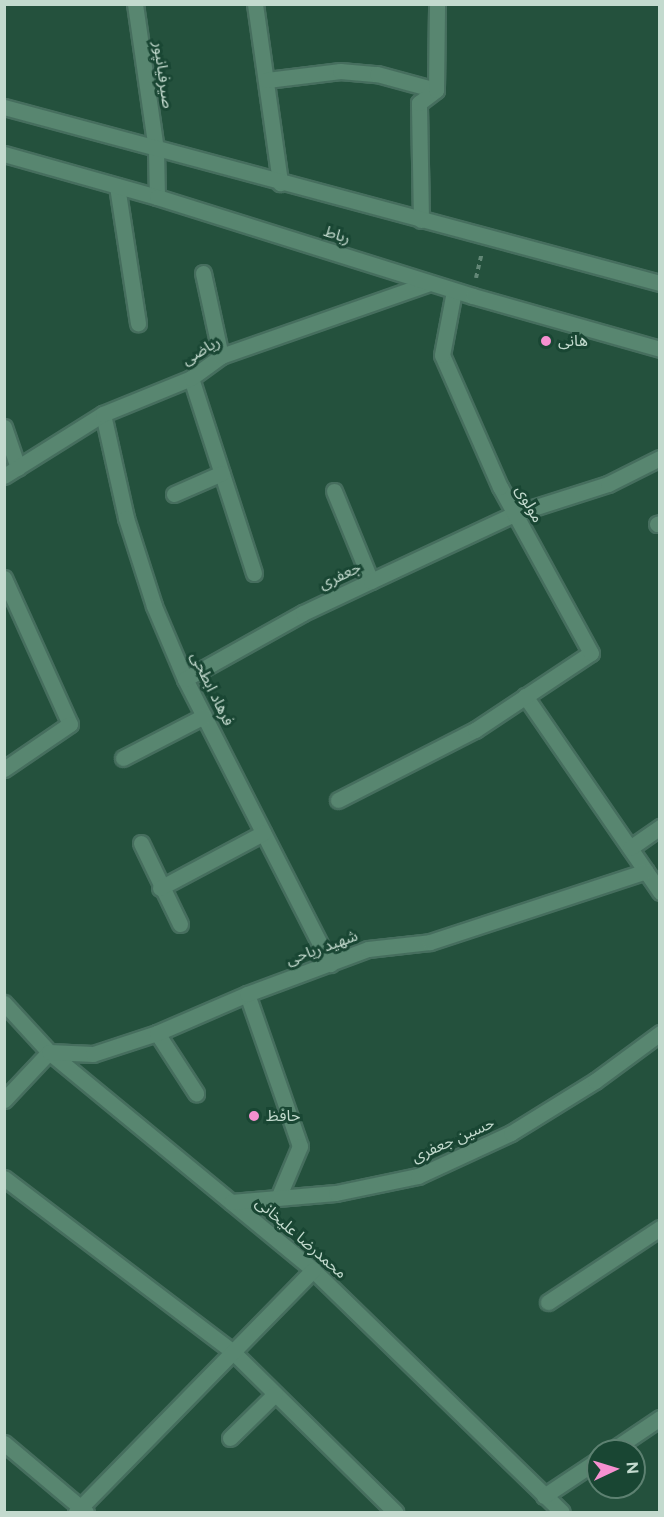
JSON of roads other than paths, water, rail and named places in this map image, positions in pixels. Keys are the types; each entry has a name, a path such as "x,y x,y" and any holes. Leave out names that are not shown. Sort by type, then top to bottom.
{"street":[{"name":"صیرفیانپور","path":"135,4 156,150 157,197"},
{"path":"255,4 280,183"},
{"path":"436,90 437,4"},
{"path":"267,80 340,70 377,74 436,90"},
{"path":"421,220 419,103 436,90"},
{"path":"4,107 156,150 660,283"},
{"name":"رباط","path":"4,154 157,197 454,291 660,349"},
{"path":"117,186 138,323"},
{"path":"203,273 221,357"},
{"name":"ریاضی","path":"11,472 103,414 191,378 221,357 429,283"},
{"name":"مولوی","path":"338,800 475,730 591,653 514,514 442,355 454,291"},
{"path":"191,378 254,573"},
{"name":"فرهاد ابطحی","path":"103,414 126,518 154,606 204,716 330,964"},
{"path":"4,427 11,472"},
{"name":"جعفری","path":"186,679 303,613 370,581 514,514 608,484 660,458"},
{"path":"174,494 222,473"},
{"path":"334,491 370,581"},
{"path":"4,578 70,724 4,769"},
{"path":"525,696 660,892"},
{"path":"123,758 204,716"},
{"path":"630,848 660,827"},
{"path":"160,888 263,833"},
{"path":"141,843 160,888 180,924"},
{"name":"شهید ریاحی","path":"49,1052 93,1054 157,1034 247,994 368,950 430,942 646,871"},
{"path":"247,994 300,1146 278,1198"},
{"name":"محمدرضا علیخانی","path":"4,1003 49,1052 313,1270 562,1512"},
{"name":"حسین جعفری","path":"231,1202 336,1193 418,1176 511,1133 595,1081 660,1033"},
{"path":"157,1034 196,1093"},
{"path":"4,1100 49,1052"},
{"path":"4,1178 232,1352 395,1512"},
{"path":"548,1302 660,1228"},
{"path":"4,1443 81,1511 313,1270"},
{"path":"230,1438 275,1394"},
{"path":"629,1439 660,1418"},
{"path":"544,1496 586,1468"}],"place":[{"name":"هانی","path":"546,341"},
{"name":"حافظ","path":"254,1116"}]}
